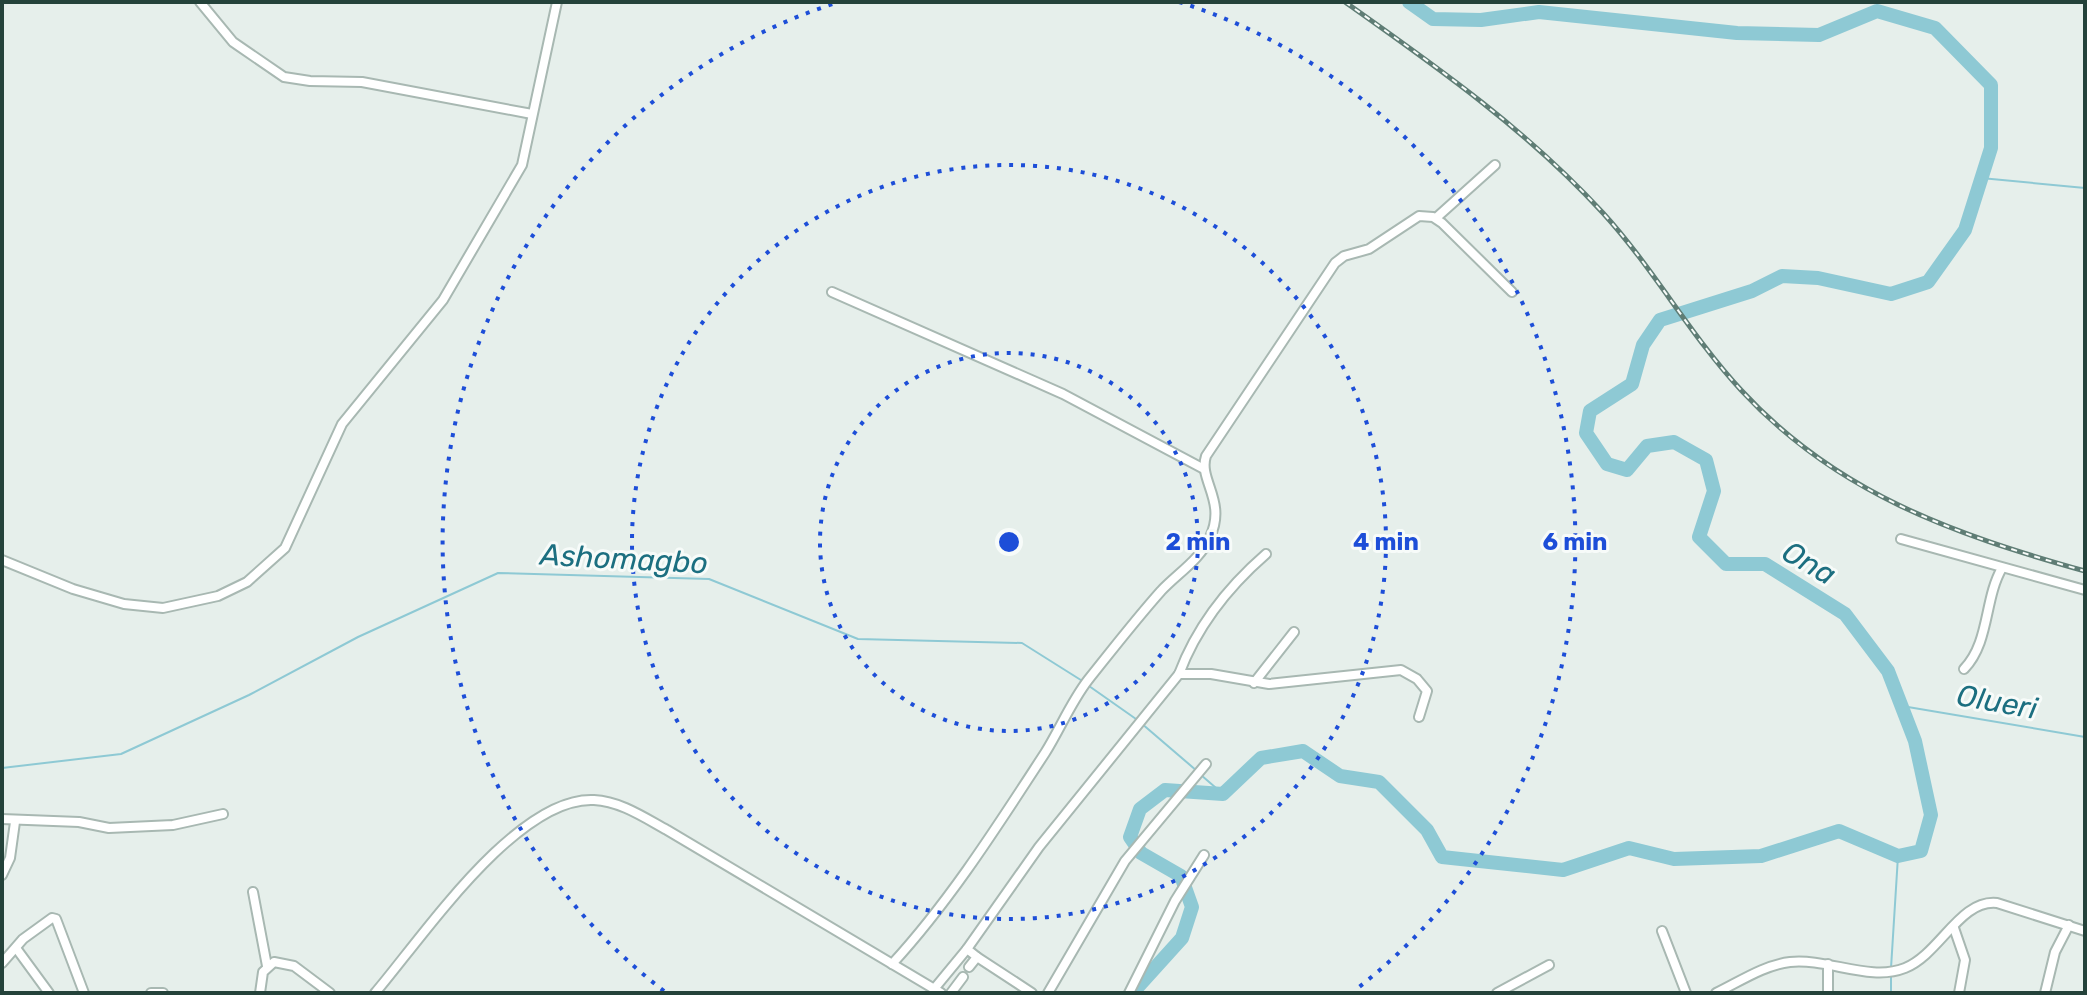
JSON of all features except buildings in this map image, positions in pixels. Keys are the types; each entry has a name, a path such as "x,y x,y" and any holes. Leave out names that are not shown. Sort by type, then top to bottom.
{"street":[{"path":"200,2 233,42 284,77 322,82 362,82 532,114"},
{"path":"2,560 73,589 124,604 163,608 218,596 247,582 266,566 294,534 342,424 427,322 458,277 522,165 557,2"},
{"path":"1436,218 1495,165"},
{"path":"892,964 911,946 995,828 1086,683 1211,537 1217,510 1204,469 1213,444 1338,259 1369,249 1419,216 1436,218 1512,292"},
{"path":"832,292 1052,388 1204,469"},
{"path":"1901,539 2085,590"},
{"path":"375,993 456,896 509,841 538,815 578,800 607,801 644,817 937,991 1039,847 1179,674 1192,644 1228,589 1266,554"},
{"path":"1964,669 1978,645 2002,568"},
{"path":"1254,683 1294,632"},
{"path":"1179,674 1211,674 1254,683 1401,670 1417,679 1427,691 1419,717"},
{"path":"1048,993 1125,861 1206,764"},
{"path":"2,819 15,822 79,822 118,828 173,825 223,814"},
{"path":"2,875 10,858 15,822"},
{"path":"1129,993 1175,901 1204,855"},
{"path":"253,892 267,966 260,993"},
{"path":"1716,993 1775,966 1828,964 1891,974 1919,962 1982,902 1997,903 2085,931"},
{"path":"2,963 42,925 56,919 84,993"},
{"path":"2045,993 2055,952 2069,925"},
{"path":"1954,928 1965,960 1959,993"},
{"path":"1662,931 1686,993"},
{"path":"16,948 49,993"},
{"path":"967,949 1032,993"},
{"path":"969,967 977,957"},
{"path":"267,966 281,962 294,966 330,993"},
{"path":"1828,964 1828,993"},
{"path":"1497,993 1549,965"},
{"path":"951,993 963,977"},
{"path":"151,993 163,993"}],"waterway":[{"name":"Ona","path":"1136,993 1135,990 1182,938 1192,907 1181,876 1141,853 1130,837 1140,809 1165,790 1223,794 1261,758 1303,751 1340,776 1379,782 1427,830 1442,857 1563,870 1629,848 1674,859 1761,856 1839,831 1898,856 1921,851 1931,815 1915,741 1888,671 1845,614 1765,564 1726,564 1699,537 1714,491 1706,460 1674,442 1647,446 1627,470 1607,464 1586,433 1590,411 1632,384 1643,345 1660,320 1752,291 1782,276 1818,278 1891,294 1928,282 1965,230 1991,148 1991,85 1935,28 1877,11 1819,35 1737,33 1539,12 1481,20 1433,19 1409,2"},
{"path":"1981,178 2085,188"},
{"name":"Ashomagbo","path":"2,768 121,754 249,695 358,637 498,573 709,579 858,639 1022,643 1084,682"},
{"name":"Ashomagbo","path":"1089,686 1136,719"},
{"name":"Olueri","path":"1902,706 2085,737"},
{"name":"Ashomagbo","path":"1141,723 1197,771"},
{"name":"Ashomagbo","path":"1201,775 1223,794"},
{"path":"1891,968 1898,856"},
{"path":"1891,974 1891,993"}],"railway":[{"path":"1345,2 1480,101 1544,154 1621,234 1741,390 1816,457 1857,483 1943,525 2085,571"}]}
